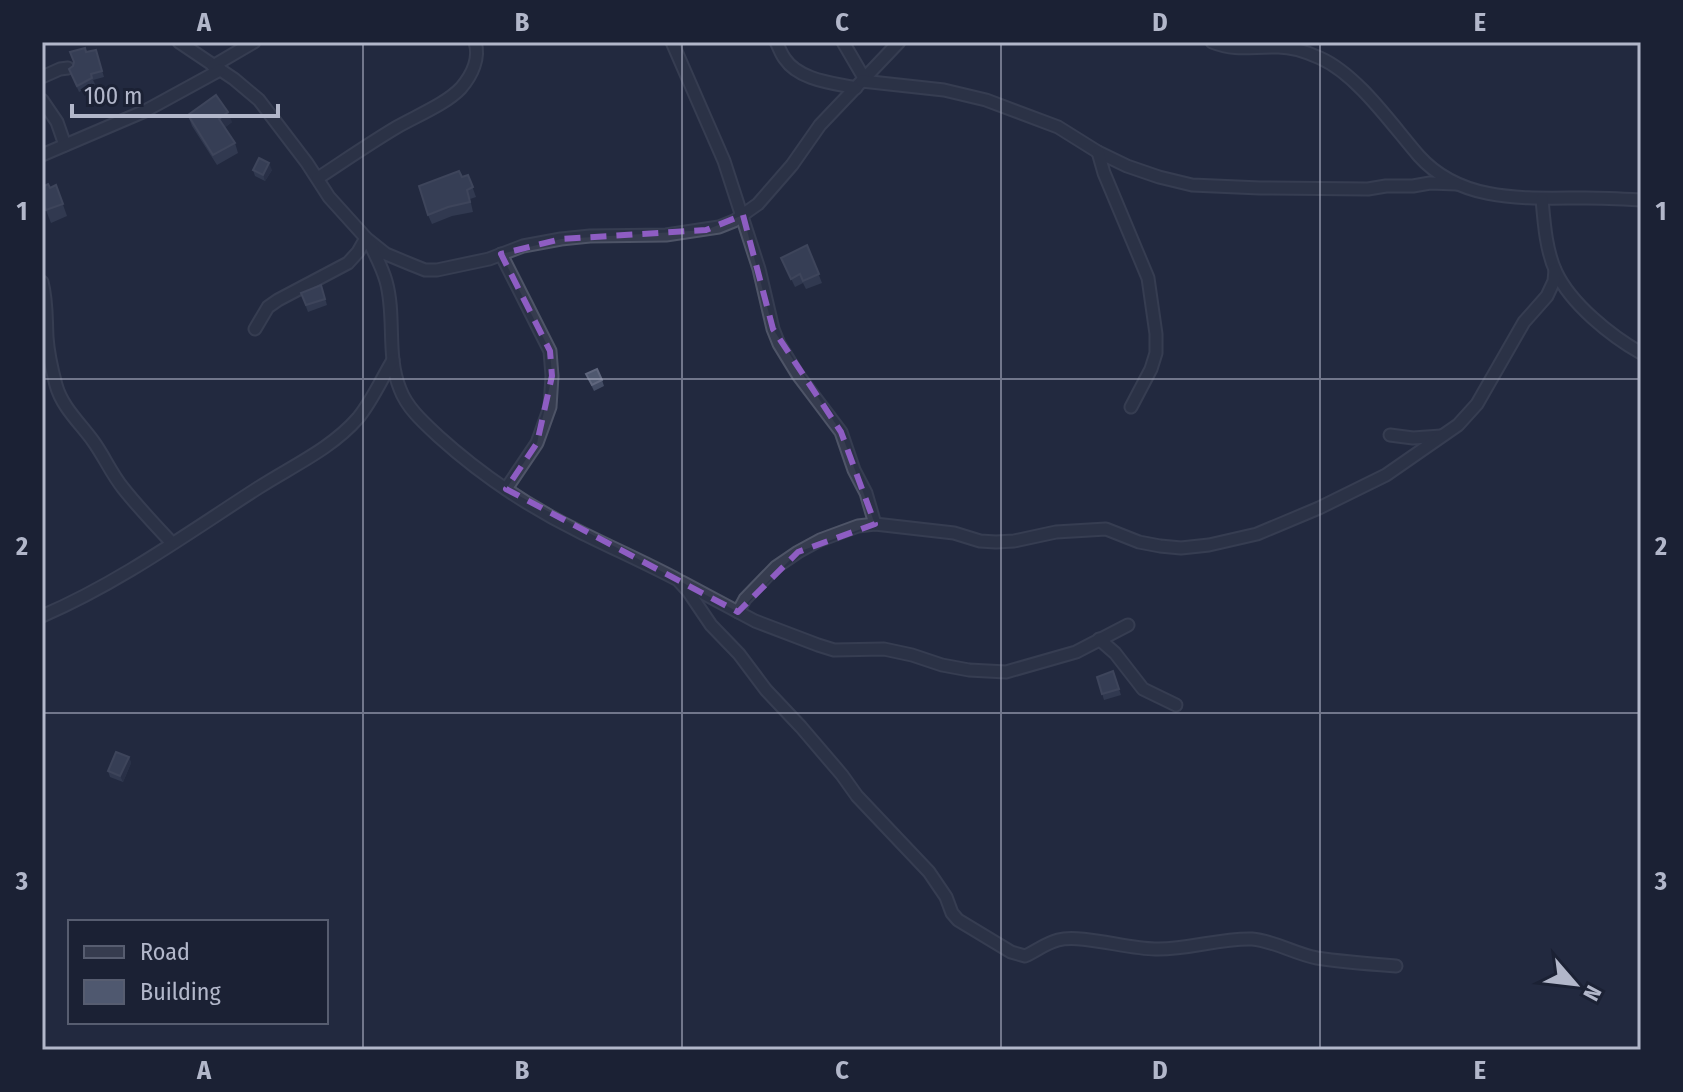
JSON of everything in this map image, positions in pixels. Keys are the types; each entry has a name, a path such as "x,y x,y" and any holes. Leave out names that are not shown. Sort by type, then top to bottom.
{"street":[{"path":"179,42 259,100 329,197 367,240 386,254 425,270 450,268 523,246 561,239 666,235 706,230 734,221 758,204 792,165 820,125 899,42"},
{"path":"42,155 145,111 254,42"},
{"path":"318,178 393,129 452,96 473,69 477,49 475,42"},
{"path":"672,42 724,161 743,215 779,344 841,432 875,524"},
{"path":"776,42 785,60 804,75 826,82 944,90 986,100 1058,127 1098,152 1173,182 1260,188 1368,189 1430,183 1457,184"},
{"path":"843,42 861,83"},
{"path":"1212,42 1236,49 1288,48 1328,62 1347,76 1430,167 1457,184 1492,195 1519,199 1641,200"},
{"path":"42,77 68,68"},
{"path":"42,100 57,122 65,145"},
{"path":"1098,152 1148,278 1156,334 1156,353 1151,369 1131,407"},
{"path":"738,612 745,599 776,567 838,532 858,526 875,524 954,533 996,542 1056,532 1106,529 1139,542 1181,548 1257,534 1386,475 1445,436 1477,404 1524,322 1547,296 1555,270 1542,199"},
{"path":"255,329 268,307 348,263 367,240"},
{"path":"367,240 386,281 393,359 399,388 406,401 451,448 506,489 579,532 693,586 738,612 784,633 834,650 884,649 942,665 1006,672 1076,652 1128,625"},
{"path":"501,254 550,351 552,376 550,407 537,443 506,489"},
{"path":"1555,270 1571,293 1605,330 1641,353"},
{"path":"42,282 47,302 46,357 56,387 68,411 97,446 122,487 172,543"},
{"path":"42,616 83,598 301,464 358,417 393,359"},
{"path":"1390,435 1413,438 1445,436"},
{"path":"678,580 711,625 739,654 857,796 929,872 958,920 1011,952 1025,956 1055,940 1073,938 1132,948 1178,950 1254,939 1315,957 1396,966"},
{"path":"1099,639 1115,653 1143,689 1176,705"}],"highlighted area":[{"path":"743,215 773,329 841,432 875,524 798,552 738,612 506,489 537,443 552,376 550,351 501,254 561,239 706,230"}],"building":[{"path":"85,48 86,52 96,50 102,71 91,74 92,78 77,86 69,69 74,62 70,52"},
{"path":"216,95 228,112 219,119 235,143 213,155 188,115"},
{"path":"259,158 269,163 263,175 253,170"},
{"path":"459,171 462,177 468,175 473,187 467,190 470,202 428,215 419,186"},
{"path":"48,184 50,188 56,185 63,204 46,210 42,187"},
{"path":"807,245 819,274 803,281 800,274 791,279 781,258"},
{"path":"321,285 325,299 306,305 301,293"},
{"path":"597,369 602,380 592,385 586,374"},
{"path":"1113,671 1119,689 1102,694 1097,677"},
{"path":"116,752 129,757 120,776 108,771"}]}
